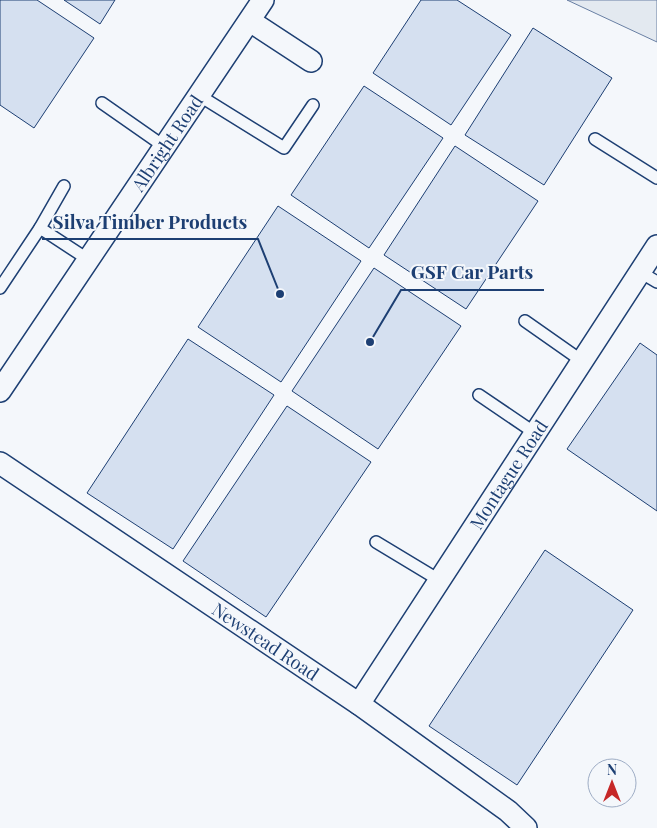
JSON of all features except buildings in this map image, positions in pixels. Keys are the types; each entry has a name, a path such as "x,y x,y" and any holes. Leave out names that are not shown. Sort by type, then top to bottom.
{"street":[{"name":"Albright Road","path":"0,391 263,0"},
{"path":"250,21 311,60"},
{"name":"Montague Road","path":"359,704 582,362 648,277 657,246"},
{"name":"Newstead Road","path":"0,463 359,704 508,811 526,828"}],"lane":[{"path":"200,96 284,148 313,105"},
{"path":"102,103 165,147"},
{"path":"595,139 657,178"},
{"path":"0,288 40,228 64,186"},
{"path":"40,228 89,260"},
{"path":"525,321 582,362"},
{"path":"479,396 535,434"},
{"path":"376,542 439,580"}],"shaded area":[{"path":"567,0 657,0 657,42"}],"place":[{"name":"Silva Timber Products","path":"280,294"},
{"name":"GSF Car Parts","path":"370,342"}]}
